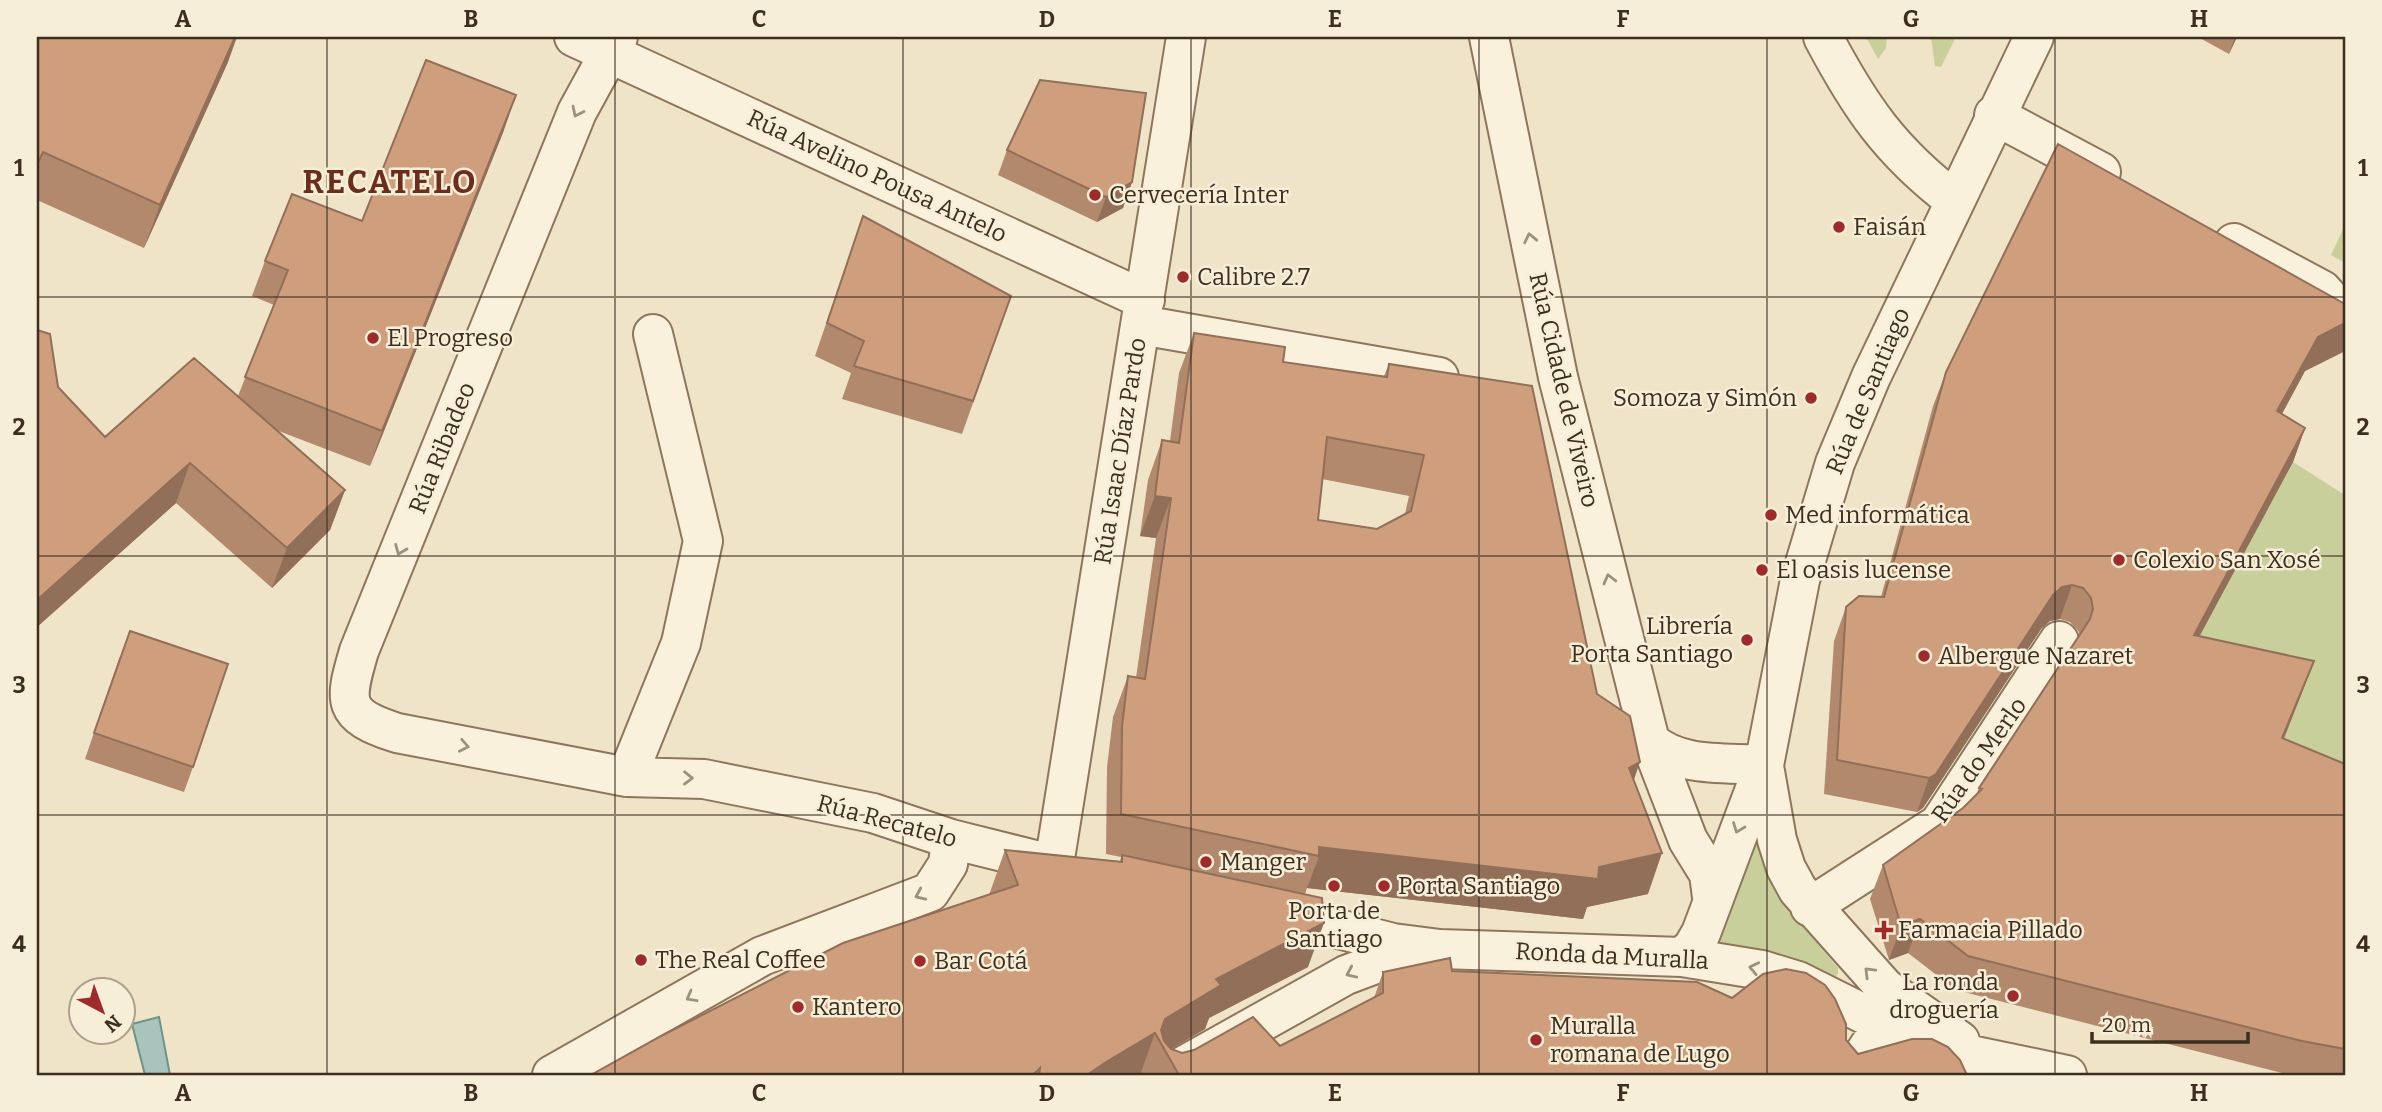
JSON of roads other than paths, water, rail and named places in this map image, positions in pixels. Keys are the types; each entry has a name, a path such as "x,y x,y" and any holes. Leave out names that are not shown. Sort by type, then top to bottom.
{"street":[{"name":"Rúa Avelino Pousa Antelo","path":"574,37 614,45 1142,312 1477,384"},
{"name":"Rúa Isaac Díaz Pardo","path":"1054,864 1186,37"},
{"name":"Rúa Cidade de Viveiro","path":"1489,37 1558,377 1650,740 1688,840 1709,874 1713,897"},
{"path":"1823,37 1852,92 1886,139 1917,172 1954,200"},
{"name":"Rúa de Santiago","path":"1682,957 1693,947 1701,933 1764,765 1800,580 1835,463 1871,377 2034,37"},
{"name":"Rúa Ribadeo","path":"347,693 359,651 577,112 614,45"},
{"path":"1994,116 2128,186"},
{"path":"2201,225 2322,290 2345,316"},
{"path":"626,778 681,643 704,541 653,334"},
{"name":"Rúa do Merlo","path":"1810,907 1939,824 2059,641"},
{"name":"Rúa Recatelo","path":"347,693 350,704 369,724 397,733 626,778 704,779 873,813 951,839 1093,873"},
{"path":"1650,740 1671,756 1689,760 1764,765"},
{"name":"Rúa de Santiago","path":"1764,765 1769,808 1786,868 1810,907 1885,988 1982,1057"},
{"path":"552,1075 762,956 930,892 948,864 951,839"},
{"path":"1236,904 1393,943 1440,949"},
{"name":"Ronda da Muralla","path":"1167,1075 1346,975 1398,956 1440,949 1682,957 1762,970 1798,981 1928,1046 2067,1075"},
{"path":"1850,1075 1883,1025"}],"water":[{"path":"159,1017 170,1075 145,1075 136,1040 136,1023"}],"place":[{"name":"Cervecería Inter","path":"1095,195"},
{"name":"Faisán","path":"1839,227"},
{"name":"Calibre 2.7","path":"1183,277"},
{"name":"El Progreso","path":"373,338"},
{"name":"Somoza y Simón","path":"1811,398"},
{"name":"Med informática","path":"1771,515"},
{"name":"Colexio San Xosé","path":"2119,560"},
{"name":"El oasis lucense","path":"1762,570"},
{"name":"Librería Porta Santiago","path":"1747,640"},
{"name":"Albergue Nazaret","path":"1924,656"},
{"name":"Manger","path":"1206,862"},
{"name":"Porta de Santiago","path":"1334,886"},
{"name":"Porta Santiago","path":"1384,886"},
{"name":"Farmacia Pillado","path":"1884,930"},
{"name":"The Real Coffee","path":"641,960"},
{"name":"Bar Cotá","path":"920,961"},
{"name":"La ronda droguería","path":"2013,996"},
{"name":"Kantero","path":"798,1007"},
{"name":"Muralla romana de Lugo","path":"1536,1040"}],"district":[{"name":"RECATELO","path":"390,182"}]}
